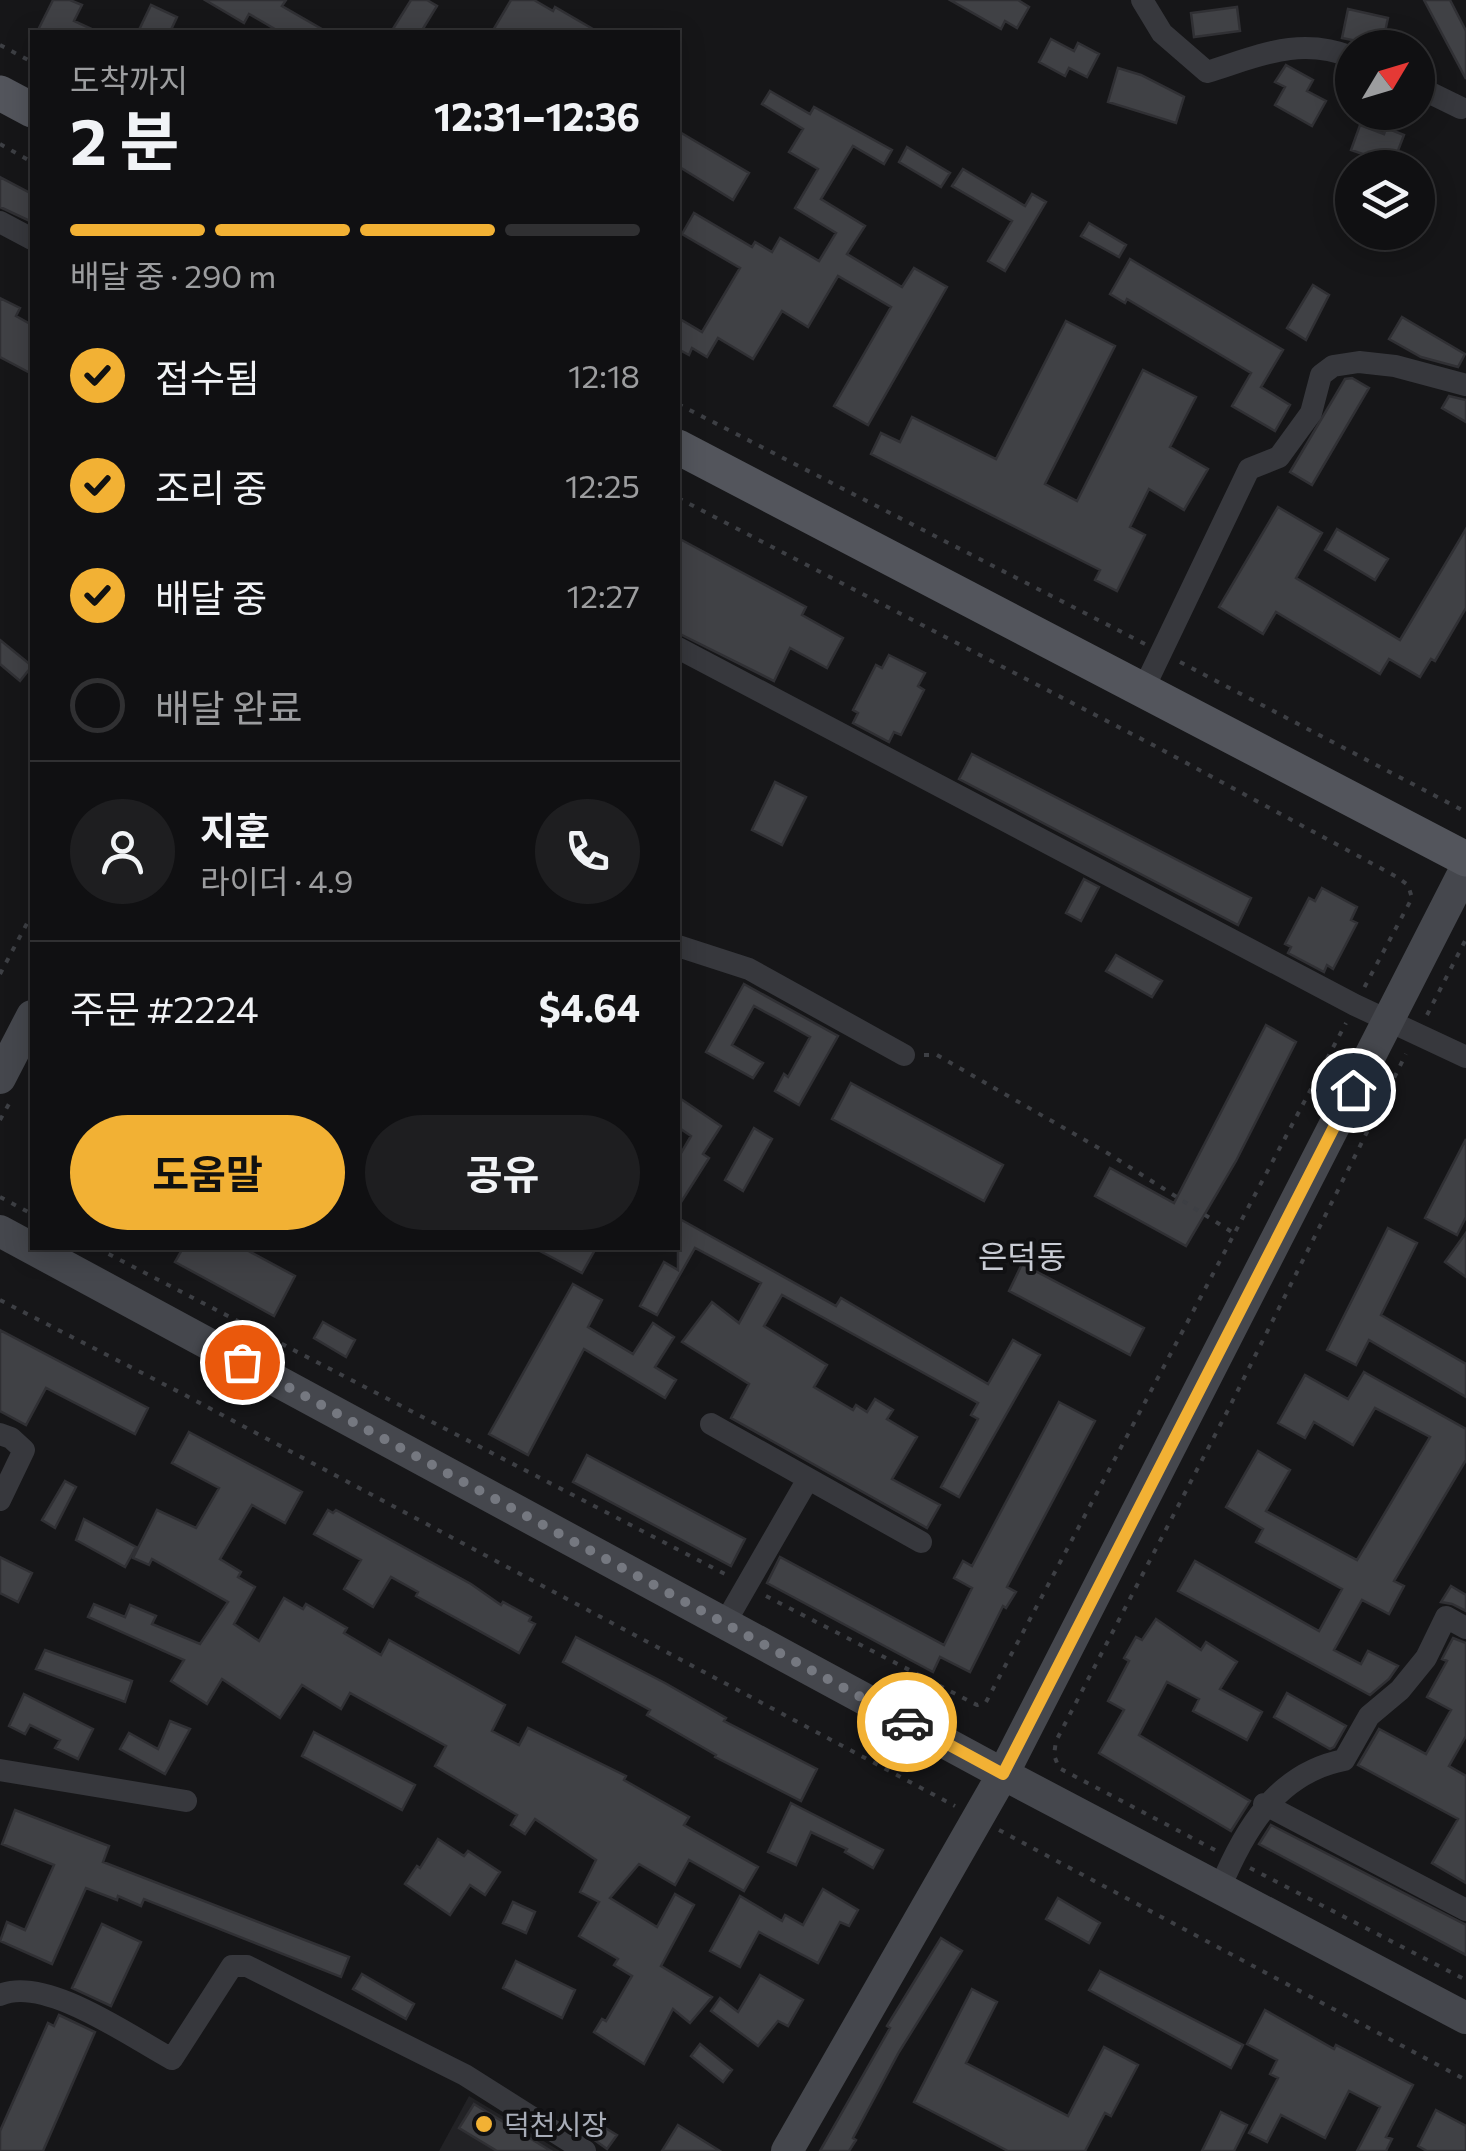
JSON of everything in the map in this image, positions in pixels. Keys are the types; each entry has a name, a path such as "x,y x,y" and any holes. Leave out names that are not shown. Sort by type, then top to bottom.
{"main road":[{"path":"0,93 30,109"},
{"path":"680,448 1466,859"},
{"path":"787,2151 1003,1774 1402,1028 1466,868"},
{"path":"0,1078 30,1020"},
{"path":"0,1231 30,1247"},
{"path":"35,1250 1003,1774 1226,1874 1466,2018"}],"street":[{"path":"1142,0 1162,33 1207,72 1279,49 1311,45 1335,52"},
{"path":"1435,96 1461,108"},
{"path":"0,222 30,238"},
{"path":"1143,690 1249,470 1279,457 1311,413 1321,375 1333,366 1358,362 1394,366 1466,385"},
{"path":"680,649 1355,1005 1466,1057"},
{"path":"680,947 749,969 904,1055"},
{"path":"710,1424 921,1542"},
{"path":"0,1434 24,1450 0,1500"},
{"path":"725,1623 808,1479"},
{"path":"1226,1874 1264,1804 1323,1764 1344,1760 1369,1716 1400,1690 1426,1658 1446,1617 1466,1628"},
{"path":"0,1770 186,1801"},
{"path":"1264,1804 1466,1910"},
{"path":"0,1995 10,1990 52,1994 172,2059 232,1966 247,1966 465,2076 586,2151"}],"path":[{"path":"0,45 30,61"},
{"path":"0,144 30,161"},
{"path":"680,405 1466,812"},
{"path":"101,1250 976,1705 986,1702 1412,898 1408,885 1138,738 680,499"},
{"path":"0,974 30,918"},
{"path":"1466,939 1402,1028 1228,1410 1056,1741 1054,1755 1059,1768 1226,1874 1466,1980"},
{"path":"904,1055 937,1055 1109,1154 1234,1234"},
{"path":"0,1197 30,1213"},
{"path":"0,1300 1466,2080"}],"shaded area":[{"name":"덕천시장","path":"469,2096 560,2151 439,2151"}],"building":[{"path":"53,0 70,0 82,5 74,21 94,30 38,30"},
{"path":"205,0 286,0 282,6 324,30 277,30 249,14 244,23"},
{"path":"411,0 427,0 437,6 422,30 392,30"},
{"path":"511,0 534,0 553,11 555,7 595,30 493,30"},
{"path":"950,0 1018,0 1029,7 1017,28 1005,21 1001,29"},
{"path":"1424,0 1450,0 1466,31 1466,79"},
{"path":"151,5 177,17 171,30 139,30"},
{"path":"1237,7 1240,31 1194,37 1191,13"},
{"path":"1348,9 1388,18 1385,30 1344,30"},
{"path":"1051,39 1074,51 1078,43 1099,54 1087,77 1069,68 1065,76 1039,62"},
{"path":"1286,65 1313,80 1307,91 1326,101 1312,126 1275,105 1285,87 1275,82"},
{"path":"1118,68 1184,97 1176,123 1108,102"},
{"path":"770,91 810,114 814,107 892,150 884,164 853,146 821,199 865,226 847,254 902,287 914,268 947,287 868,425 834,406 891,307 838,276 808,327 782,311 753,359 718,338 707,357 692,348 689,355 680,350 680,319 702,332 740,268 682,234 694,213 752,247 755,242 772,252 780,238 819,261 836,233 795,208 818,169 789,152 803,129 762,104"},
{"path":"1358,130 1384,134 1391,130 1404,135 1398,150 1351,150"},
{"path":"680,132 749,173 733,200 680,167"},
{"path":"907,147 950,173 941,187 899,162"},
{"path":"963,169 1025,206 1032,194 1046,202 1005,271 988,261 1012,221 952,186"},
{"path":"0,177 30,193 30,221 0,207"},
{"path":"1089,223 1126,245 1119,257 1081,236"},
{"path":"1130,259 1283,350 1261,387 1290,405 1275,431 1232,406 1251,373 1127,299 1125,303 1110,294"},
{"path":"1313,285 1329,295 1306,340 1287,328"},
{"path":"0,298 20,308 16,316 30,324 30,373 0,357"},
{"path":"1402,317 1465,354 1458,367 1421,357 1389,339"},
{"path":"1066,321 1115,346 1045,484 1077,501 1143,370 1196,397 1170,447 1208,469 1184,510 1149,489 1130,527 1145,535 1117,591 1095,580 1100,570 871,454 881,433 900,442 912,417 996,459"},
{"path":"1352,378 1369,388 1312,485 1290,472 1345,379"},
{"path":"1449,396 1466,400 1466,422 1442,408"},
{"path":"1278,507 1322,533 1296,578 1400,640 1466,529 1466,608 1435,661 1431,659 1420,677 1389,659 1380,674 1276,612 1263,634 1219,607"},
{"path":"1337,529 1388,559 1375,580 1325,550"},
{"path":"680,539 806,607 802,615 843,638 827,668 790,648 774,681 680,634"},
{"path":"0,640 30,668 20,681 0,664"},
{"path":"889,655 925,673 918,686 924,690 901,735 894,732 889,742 853,723 858,713 853,710 876,665 882,668"},
{"path":"972,754 1251,898 1238,925 959,779"},
{"path":"775,782 806,797 782,845 752,830"},
{"path":"1084,879 1099,887 1081,921 1066,913"},
{"path":"1322,888 1357,907 1351,920 1357,923 1333,969 1327,965 1324,972 1288,953 1291,947 1285,944 1309,898 1315,901"},
{"path":"1116,955 1162,981 1152,997 1106,971"},
{"path":"744,984 838,1036 799,1105 775,1091 784,1074 788,1077 810,1037 754,1006 732,1045 763,1063 753,1078 706,1052"},
{"path":"1266,1025 1296,1042 1236,1161 1186,1246 1095,1196 1110,1168 1174,1203"},
{"path":"851,1083 1003,1165 984,1201 832,1119"},
{"path":"680,1098 721,1126 703,1154 709,1158 680,1204 680,1155 691,1136 680,1128"},
{"path":"754,1128 772,1139 743,1191 725,1180"},
{"path":"1466,1139 1466,1217 1457,1235 1425,1218"},
{"path":"680,1219 836,1306 841,1298 988,1384 1013,1340 1040,1355 959,1497 941,1487 978,1419 971,1415 978,1403 782,1295 764,1326 827,1365 814,1387 853,1410 856,1405 867,1412 875,1399 893,1410 887,1419 917,1437 892,1479 940,1505 927,1528 731,1418 749,1384 682,1342 712,1302 739,1323 761,1283 695,1248 657,1315 640,1306 664,1262 678,1270"},
{"path":"1388,1228 1417,1243 1381,1315 1466,1364 1466,1397 1369,1340 1356,1365 1327,1350"},
{"path":"1466,1233 1466,1277 1445,1262"},
{"path":"182,1250 247,1250 295,1276 274,1316 175,1262"},
{"path":"538,1250 595,1250 582,1273"},
{"path":"1022,1264 1144,1328 1130,1355 1009,1291"},
{"path":"573,1284 602,1300 588,1327 633,1354 653,1323 674,1337 655,1367 676,1380 665,1398 584,1349 528,1455 489,1434"},
{"path":"323,1322 355,1340 346,1357 314,1338"},
{"path":"0,1330 148,1408 135,1434 46,1388 26,1425 0,1411"},
{"path":"1364,1372 1466,1429 1466,1460 1394,1581 1404,1586 1389,1614 1362,1600 1334,1650 1361,1664 1368,1651 1398,1666 1370,1695 1178,1591 1195,1561 1319,1631 1342,1589 1256,1542 1263,1529 1226,1507 1258,1451 1290,1470 1266,1511 1357,1560 1430,1437 1375,1408 1353,1445 1314,1422 1305,1438 1278,1423 1305,1375 1348,1399"},
{"path":"1059,1402 1095,1421 1007,1587 1016,1592 1006,1608 1003,1606 970,1672 940,1657 933,1672 767,1583 780,1557 944,1645 972,1588 954,1578 963,1561 972,1566"},
{"path":"189,1432 302,1492 285,1523 252,1505 220,1559 255,1587 234,1624 259,1641 284,1598 303,1609 306,1604 347,1628 344,1633 381,1655 389,1640 505,1705 492,1731 519,1745 528,1728 626,1776 624,1780 689,1817 684,1825 758,1867 744,1891 689,1860 675,1885 639,1864 610,1898 657,1927 675,1894 694,1905 661,1966 712,1997 690,2023 673,2009 644,2064 594,2032 602,2019 606,2021 632,1976 614,1965 618,1959 579,1936 599,1902 580,1892 596,1860 535,1819 525,1834 511,1825 517,1815 435,1766 446,1746 350,1693 341,1709 302,1685 280,1718 222,1679 207,1704 171,1681 184,1660 88,1617 94,1604 125,1617 130,1605 156,1616 152,1624 200,1644 228,1602 152,1559 149,1565 133,1558 157,1510 196,1528 219,1488 172,1463"},
{"path":"587,1455 745,1539 731,1566 573,1482"},
{"path":"65,1481 76,1487 55,1528 42,1520"},
{"path":"328,1510 336,1510 471,1584 501,1605 503,1602 531,1617 529,1621 535,1624 519,1653 416,1596 418,1592 391,1577 373,1607 344,1589 361,1560 314,1534"},
{"path":"84,1519 136,1547 125,1567 76,1540"},
{"path":"0,1557 32,1573 18,1602 0,1593"},
{"path":"1451,1586 1466,1595 1466,1611 1441,1602"},
{"path":"1156,1619 1201,1650 1206,1642 1237,1662 1220,1689 1262,1712 1247,1740 1193,1711 1199,1699 1167,1682 1139,1735 1250,1801 1231,1831 1099,1753 1124,1710 1108,1701 1129,1661 1124,1658 1136,1637 1142,1640"},
{"path":"576,1637 817,1769 801,1801 715,1757 647,1715 650,1710 563,1662"},
{"path":"1453,1638 1466,1643 1466,1736 1449,1766 1466,1776 1466,1883 1432,1863 1458,1819 1358,1765 1379,1729 1426,1754 1451,1710 1427,1697 1447,1661 1442,1659"},
{"path":"45,1650 132,1681 125,1702 36,1669"},
{"path":"1287,1693 1346,1726 1334,1747 1330,1749 1274,1717"},
{"path":"24,1694 93,1729 78,1759 55,1748 60,1740 30,1725 25,1734 9,1726"},
{"path":"170,1721 190,1729 165,1774 120,1749 129,1733 158,1749"},
{"path":"314,1732 415,1785 402,1810 302,1756"},
{"path":"791,1803 883,1850 873,1868 845,1852 847,1849 811,1832 796,1865 768,1852"},
{"path":"15,1810 109,1846 103,1862 349,1957 341,1977 144,1899 141,1906 86,1888 52,1964 0,1941 7,1922 25,1930 54,1865 2,1844"},
{"path":"1271,1825 1466,1925 1466,1955 1259,1844"},
{"path":"438,1839 464,1856 468,1851 500,1872 485,1895 470,1885 450,1915 405,1884"},
{"path":"823,1889 858,1910 849,1926 840,1922 818,1963 759,1932 740,1967 710,1951 740,1896 782,1921 785,1915 803,1925"},
{"path":"1058,1898 1100,1923 1089,1943 1046,1919"},
{"path":"513,1902 535,1912 526,1933 503,1923"},
{"path":"102,1924 141,1942 111,2006 72,1988"},
{"path":"941,1938 962,1951 899,2052 853,2138 856,2140 849,2151 820,2151 890,2028 887,2026"},
{"path":"516,1961 575,1990 562,2018 503,1988"},
{"path":"1100,1971 1243,2045 1231,2068 1089,1990"},
{"path":"362,1974 414,2004 406,2019 353,1989"},
{"path":"760,1975 803,2000 788,2026 778,2021 758,2046 711,2011 720,1998 738,2012"},
{"path":"972,1989 997,2002 966,2063 1068,2116 1104,2047 1138,2065 1111,2116 1105,2113 1085,2151 1008,2151 914,2102"},
{"path":"1265,2010 1334,2049 1336,2045 1413,2085 1386,2137 1392,2139 1386,2151 1357,2151 1380,2107 1349,2091 1325,2138 1281,2115 1267,2142 1249,2133 1278,2078 1270,2074 1277,2060 1247,2044"},
{"path":"59,2015 95,2032 43,2151 0,2151 0,2131 48,2023 54,2026"},
{"path":"700,2044 732,2070 723,2082 691,2056"},
{"path":"474,2104 551,2151 497,2151 459,2128"},
{"path":"1436,2110 1466,2126 1466,2151 1427,2151 1418,2146"},
{"path":"1221,2112 1247,2125 1234,2151 1202,2151"},
{"path":"594,2121 617,2135 607,2149 586,2134"},
{"path":"678,2125 720,2151 662,2151"}],"way so far":[{"path":"242,1362 907,1722"}],"place":[{"name":"덕천시장","path":"484,2124"}],"district":[{"name":"은덕동","path":"1022,1255"}],"route":[{"path":"907,1722 1003,1774 1353,1090"}]}
